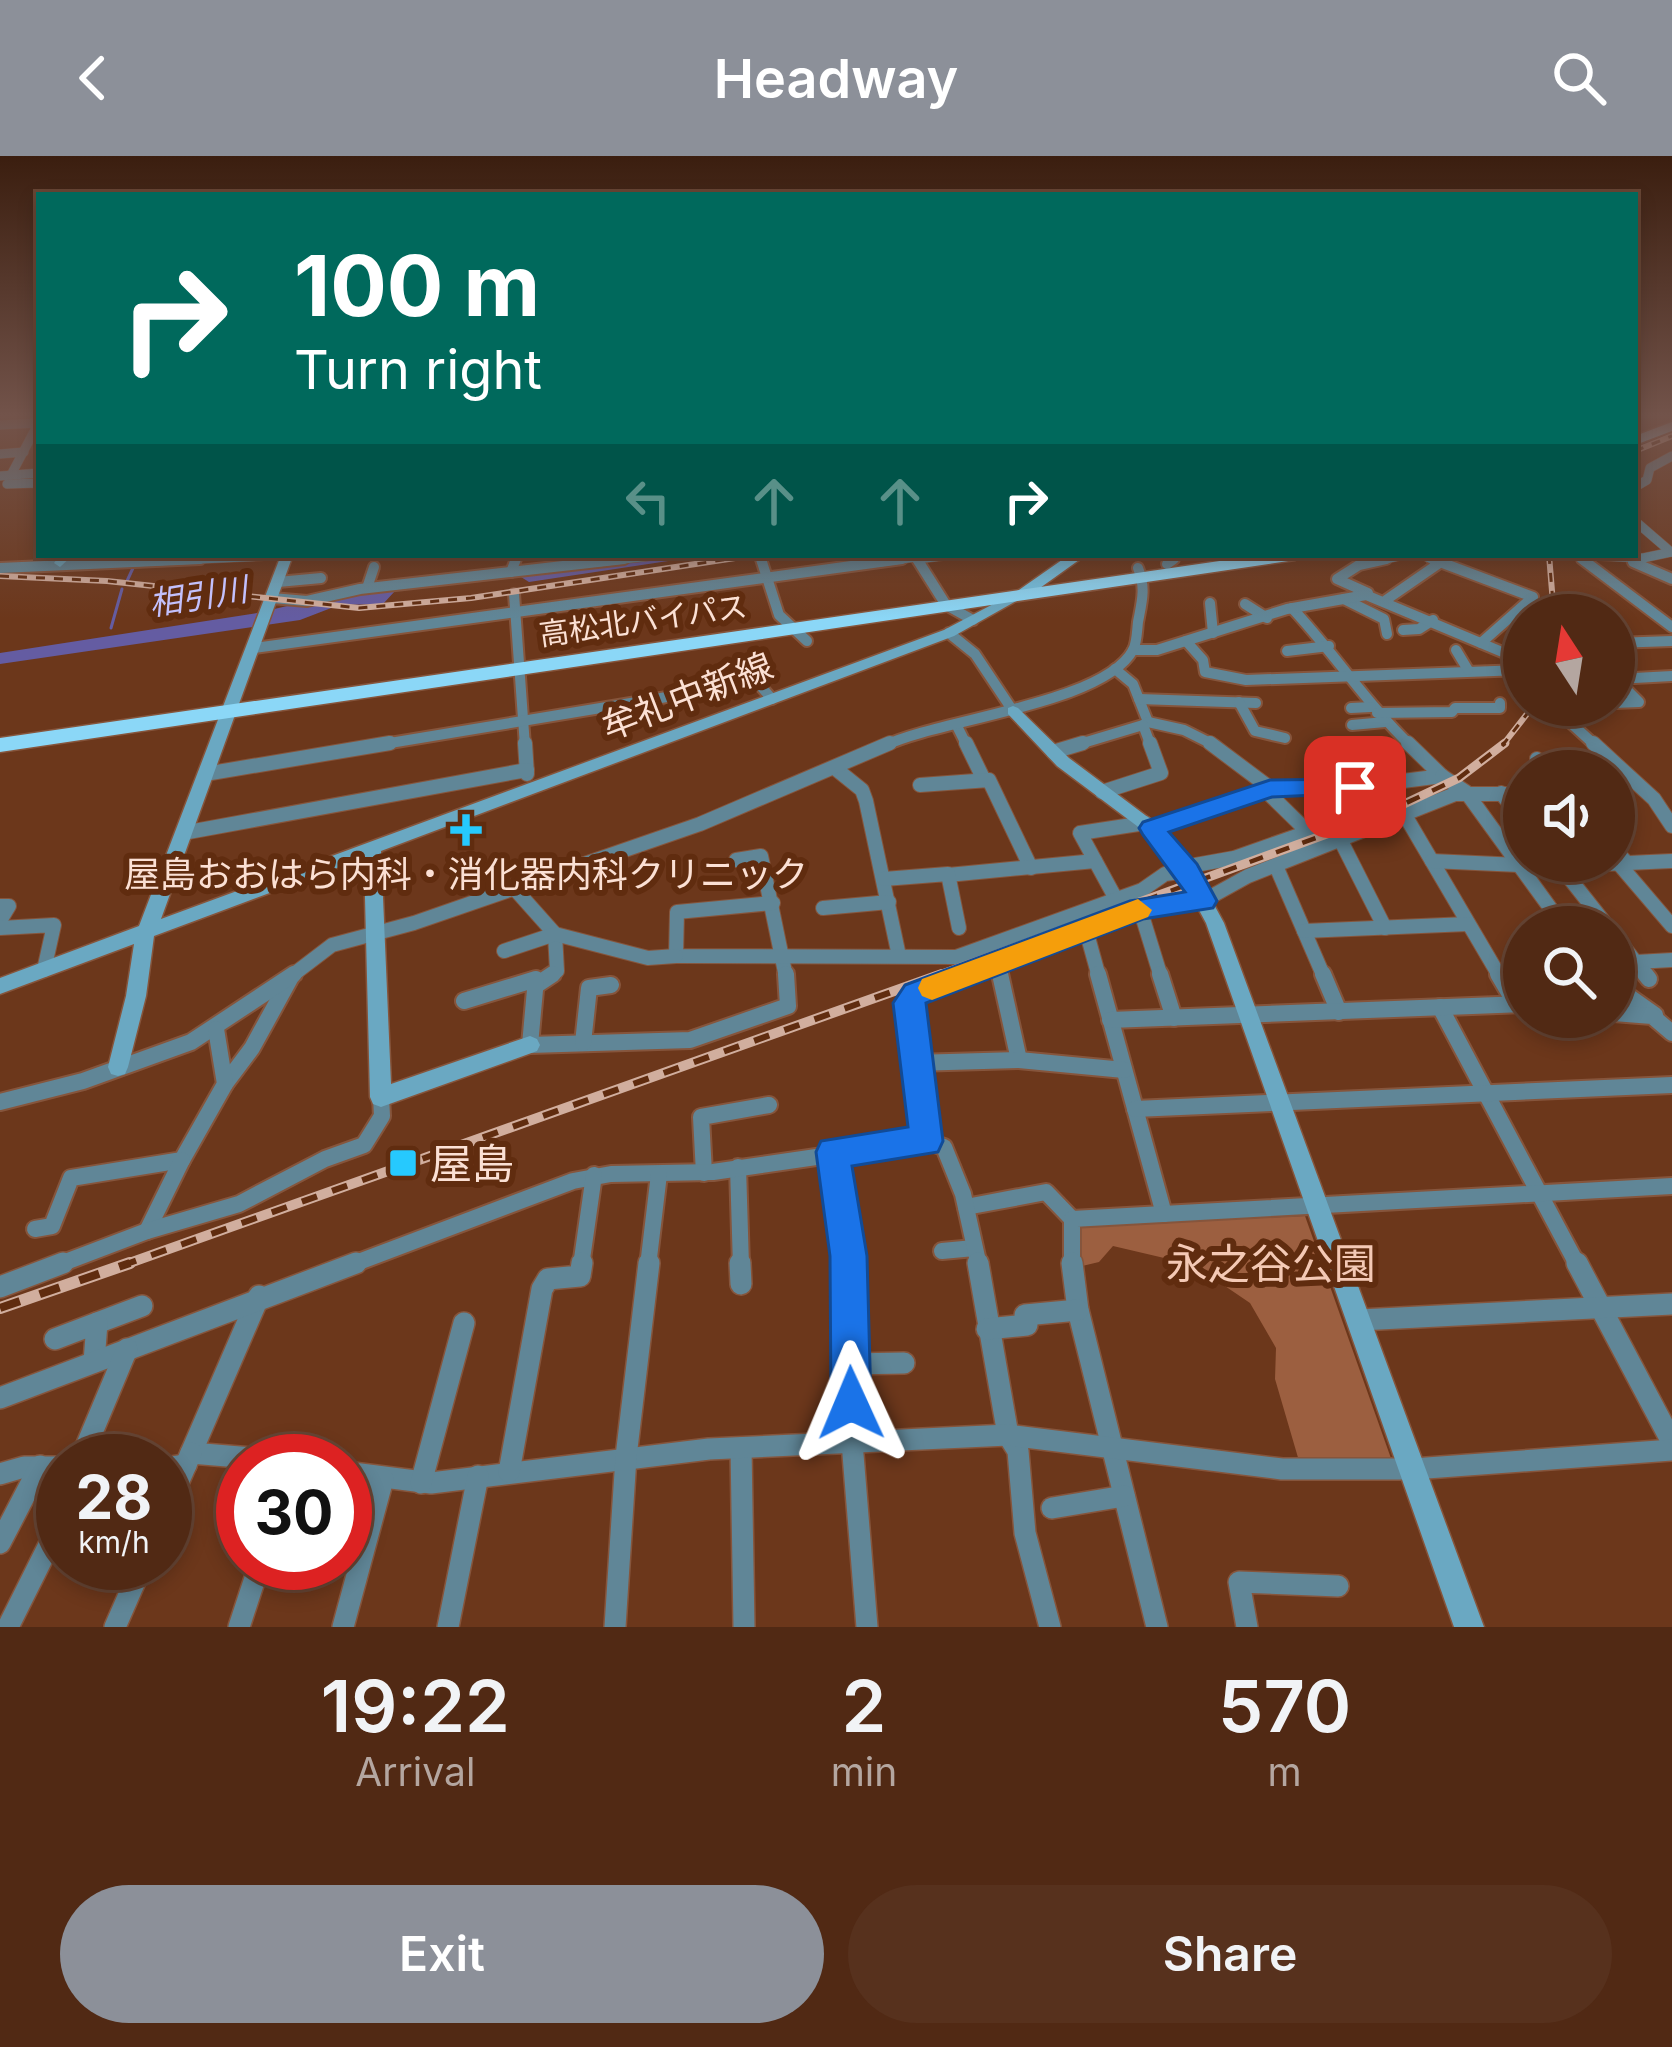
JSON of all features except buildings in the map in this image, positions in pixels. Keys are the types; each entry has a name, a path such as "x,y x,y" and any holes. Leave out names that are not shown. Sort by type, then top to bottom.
{"highway":[{"name":"高松北バイパス","path":"0,741 520,664 796,630 1039,582 1269,558"},
{"name":"高松北バイパス","path":"943,601 1021,596 1140,573 1173,560"}],"main road":[{"path":"118,1067 145,936 286,558"},
{"path":"1021,596 1074,558"},
{"name":"牟礼中新線","path":"145,936 950,633 1021,596"},
{"path":"1013,710 1053,752 1149,826 1186,869 1203,901 1251,1016 1469,1627"},
{"path":"373,850 381,1097 437,1078 465,1062 530,1045"},
{"path":"0,986 145,936"}],"street":[{"path":"1638,524 1671,552"},
{"path":"1638,556 1671,552"},
{"path":"0,568 63,559 174,558"},
{"path":"512,572 516,558"},
{"path":"760,558 796,630"},
{"path":"832,558 837,568"},
{"path":"254,648 909,558"},
{"path":"917,558 943,601 973,620"},
{"path":"1390,558 1359,565 1337,579 1503,652"},
{"path":"1430,558 1526,594"},
{"path":"1581,558 1672,627"},
{"path":"1627,558 1672,579"},
{"path":"267,611 368,588 586,560"},
{"path":"1386,600 1441,562"},
{"path":"368,588 374,567"},
{"path":"1483,577 1501,568"},
{"path":"0,1102 118,1067 217,1029 332,945 414,923 700,824 836,770 906,735 1013,710 1115,669 1133,650 1143,606 1140,573"},
{"path":"340,593 345,576"},
{"path":"278,582 321,578"},
{"path":"514,595 528,791"},
{"path":"1133,650 1157,650 1292,608 1372,595"},
{"path":"1343,599 1384,619 1387,634"},
{"path":"1210,603 1213,633"},
{"path":"1245,604 1267,617"},
{"path":"1292,608 1329,646 1378,714 1442,776 1466,792 1503,843"},
{"path":"1403,630 1418,629 1433,620"},
{"path":"1481,643 1503,628"},
{"path":"950,633 975,654 1013,710"},
{"path":"1186,640 1203,660 1205,672 1246,680 1503,671"},
{"path":"1635,642 1672,641"},
{"path":"1287,651 1329,646"},
{"path":"1456,650 1468,670"},
{"path":"1415,656 1425,670"},
{"path":"1102,791 1161,773 1133,683 1115,669"},
{"path":"1635,678 1672,676"},
{"path":"206,774 757,682 772,699"},
{"path":"1139,700 1256,704"},
{"path":"1239,702 1255,736 1262,741 1285,739"},
{"path":"1351,708 1378,714 1503,708"},
{"path":"1352,725 1378,714"},
{"path":"956,724 984,780"},
{"path":"504,951 555,934 648,958 956,957 1116,899 1165,874 1234,858 1307,832 1239,759 1184,728 1145,724 1053,752"},
{"path":"1571,726 1594,750"},
{"path":"1326,748 1355,787"},
{"path":"1376,759 1396,784"},
{"path":"183,833 527,770"},
{"path":"836,770 862,790 899,956"},
{"path":"1116,899 1080,833 1149,826 1267,789 1396,784 1442,776"},
{"path":"920,785 988,780 1031,868"},
{"path":"1635,787 1654,799 1672,826"},
{"path":"926,1141 907,1016 915,994 1140,909 1203,901 1276,866 1466,792 1503,796"},
{"path":"1654,799 1672,799"},
{"path":"1406,817 1503,978"},
{"path":"1341,841 1385,928"},
{"path":"464,1001 536,979 530,1045 690,1040 788,1006 785,955 761,856 736,860"},
{"path":"1635,860 1672,861"},
{"path":"884,879 1095,861"},
{"path":"1432,861 1503,864"},
{"path":"1276,866 1339,1012"},
{"path":"948,875 959,928"},
{"path":"1635,878 1672,926"},
{"path":"1572,882 1591,906"},
{"path":"514,888 555,934 559,966 535,986"},
{"path":"823,908 889,902"},
{"path":"676,956 677,912 773,903"},
{"path":"0,906 10,906 0,925 54,925 44,970"},
{"path":"1140,909 1174,1018"},
{"path":"1304,931 1468,924"},
{"path":"1086,930 1164,1214"},
{"path":"1636,962 1672,960"},
{"path":"1636,962 1649,979"},
{"path":"998,964 1019,1060"},
{"path":"147,1231 182,1160 292,973"},
{"path":"583,1043 589,988 611,985"},
{"path":"1635,1002 1672,1033"},
{"path":"1110,1020 1503,1004"},
{"path":"1635,1015 1653,1016 1672,1005"},
{"path":"372,1477 422,1483 626,1457 1008,1435 1282,1469 1413,1469 1672,1446 1440,1006"},
{"path":"217,1029 225,1084"},
{"path":"914,1064 1019,1060 1124,1070"},
{"path":"1135,1109 1672,1084"},
{"path":"0,1287 147,1231 239,1204 325,1159 364,1145 382,1116 381,1097"},
{"path":"704,1173 700,1117 769,1106"},
{"path":"0,1398 259,1296 594,1175 704,1173 926,1141 944,1146 952,1159 966,1207 1008,1435 1018,1451 1025,1532 1050,1627"},
{"path":"833,1152 849,1256 852,1442 867,1627"},
{"path":"35,1228 52,1226 71,1178 182,1160"},
{"path":"738,1167 741,1284"},
{"path":"615,1627 626,1457 659,1174"},
{"path":"508,1472 542,1289 548,1279 580,1276 594,1175"},
{"path":"1072,1219 1672,1186"},
{"path":"966,1207 1046,1192 1072,1219 1072,1276 1078,1310 1157,1627"},
{"path":"942,1251 974,1248"},
{"path":"192,1441 247,1334 259,1296"},
{"path":"1360,1320 1672,1304"},
{"path":"55,1339 142,1306"},
{"path":"987,1329 1027,1325 1025,1316 1078,1310"},
{"path":"94,1362 97,1323"},
{"path":"422,1483 434,1418 464,1323"},
{"path":"92,1434 128,1349"},
{"path":"850,1364 904,1363"},
{"path":"741,1448 744,1627"},
{"path":"0,1474 36,1468"},
{"path":"448,1627 478,1476"},
{"path":"343,1627 383,1479"},
{"path":"0,1544 36,1489"},
{"path":"1052,1508 1124,1496"},
{"path":"8,1627 36,1570"},
{"path":"1247,1627 1239,1582 1338,1586"},
{"path":"115,1627 131,1590"},
{"path":"239,1627 251,1590"}],"green space":[{"name":"永之谷公園","path":"1305,1216 1393,1464 1299,1461 1275,1379 1276,1348 1250,1303 1194,1265 1113,1246 1099,1262 1078,1267 1080,1226"}],"shaded area":[{"path":"641,558 688,558 529,582 521,577 395,591 383,604 339,605 300,620 0,664 0,653 257,613 352,591"}],"waterway":[{"path":"127,581 133,568"},
{"path":"111,628 122,589"}],"railway":[{"path":"0,576 107,581 359,608 471,598 735,558"},
{"path":"1549,558 1552,594"},
{"path":"1503,744 1518,726"},
{"path":"934,977 1387,812 1459,778 1503,744"},
{"path":"121,1266 942,974"},
{"path":"0,1308 130,1263"}],"slow traffic":[{"path":"932,988 1138,910"}],"place":[{"name":"屋島おおはら内科・消化器内科クリニック","path":"466,830"},
{"name":"屋島","path":"403,1163"}],"route":[{"path":"851,1403 849,1256 833,1152 926,1141 907,1016 915,994 1140,909 1203,901 1187,871 1152,828 1270,788 1355,787"}],"water label":[{"name":"相引川","path":"198,596"}]}
